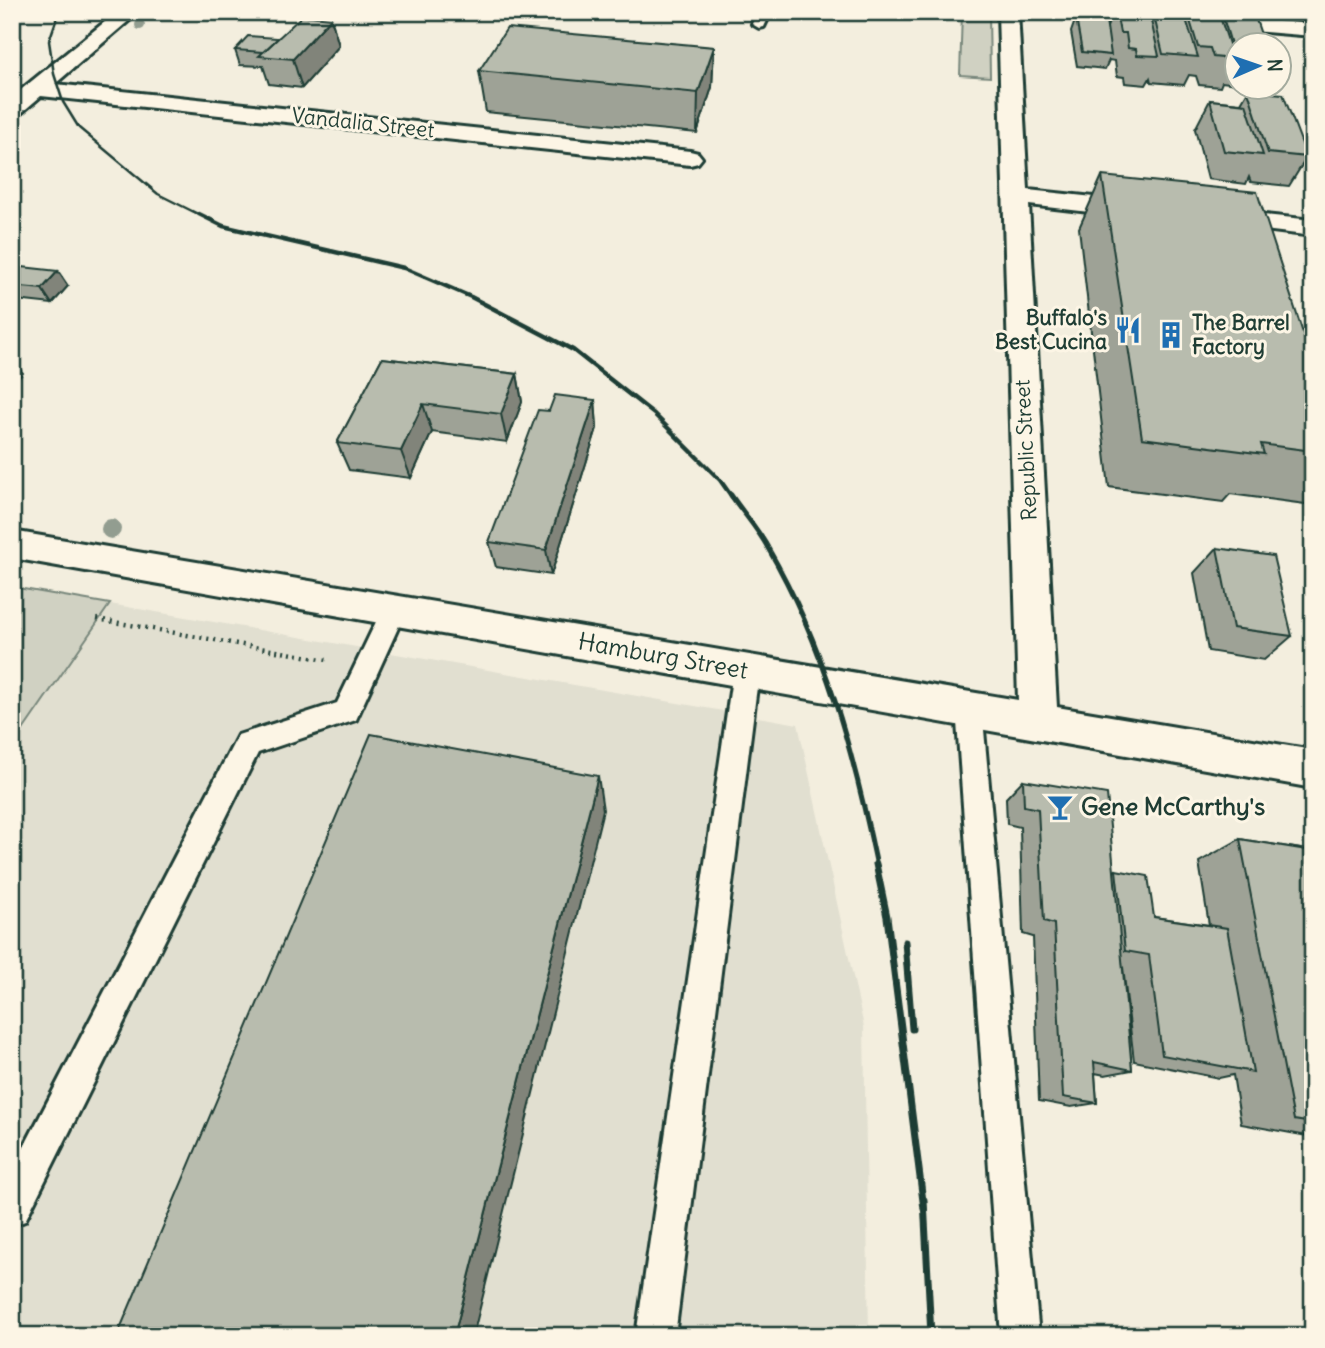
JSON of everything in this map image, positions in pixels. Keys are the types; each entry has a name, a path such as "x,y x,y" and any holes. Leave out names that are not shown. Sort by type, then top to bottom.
{"street":[{"path":"12,109 129,12"},
{"name":"Republic Street","path":"1008,12 1038,720"},
{"path":"1098,12 1313,30"},
{"name":"Vandalia Street","path":"37,89 690,158"},
{"path":"1015,197 1163,212"},
{"path":"1190,215 1313,228"},
{"name":"Hamburg Street","path":"12,544 395,608 1313,769"}],"lane":[{"path":"12,1208 248,744 346,712 395,608"},
{"path":"655,1336 746,671"},
{"path":"970,708 1020,1336"}],"path":[{"path":"97,619 367,667"}],"shaded area":[{"path":"962,12 989,12 990,77 960,75"},
{"path":"12,587 110,604 12,746"},
{"path":"110,604 798,724 864,1027 869,1336 12,1336 12,746"}],"building":[{"path":"1116,12 1149,12 1159,56 1137,55 1136,49 1128,48 1126,33 1120,33"},
{"path":"1153,12 1184,13 1198,57 1163,54"},
{"path":"1188,14 1220,17 1225,32 1224,58 1213,57 1210,48 1198,47"},
{"path":"1222,14 1255,17 1260,32 1227,32"},
{"path":"303,15 331,18 293,59 259,56"},
{"path":"1076,18 1106,20 1111,55 1082,52"},
{"path":"507,28 714,47 698,93 479,71"},
{"path":"248,36 278,38 263,52 235,50"},
{"path":"1210,100 1246,104 1263,155 1224,151"},
{"path":"1252,102 1286,102 1307,157 1268,153"},
{"path":"1102,176 1257,192 1313,364 1313,451 1261,444 1264,454 1142,438"},
{"path":"22,267 58,271 42,289 12,286 12,278"},
{"path":"382,358 517,374 501,414 423,404 401,451 337,443"},
{"path":"555,395 595,400 546,550 489,542 538,410 549,411"},
{"path":"1217,548 1273,556 1292,636 1233,628"},
{"path":"371,734 598,776 454,1336 117,1336"},
{"path":"1023,780 1107,794 1132,1070 1094,1062 1097,1103 1063,1097 1054,924 1044,921 1038,809 1024,806"},
{"path":"1240,839 1313,851 1313,1123 1294,1120"},
{"path":"1116,870 1148,876 1154,917 1227,928 1253,1072 1162,1055 1149,955 1125,951"}],"railway":[{"path":"59,12 49,41 54,74 63,102 79,128 158,194 202,216"},
{"path":"199,214 223,226 404,268 471,297 573,350 654,414 720,480 732,497"},
{"path":"731,495 760,534 806,623 847,742 877,866"},
{"path":"876,864 887,917 924,1209"},
{"path":"905,942 912,1029"},
{"path":"924,1200 931,1336"}],"place":[{"name":"Buffalo's Best Cucina","path":"1128,330"},
{"name":"The Barrel Factory","path":"1171,335"},
{"name":"Gene McCarthy's","path":"1060,807"}]}
